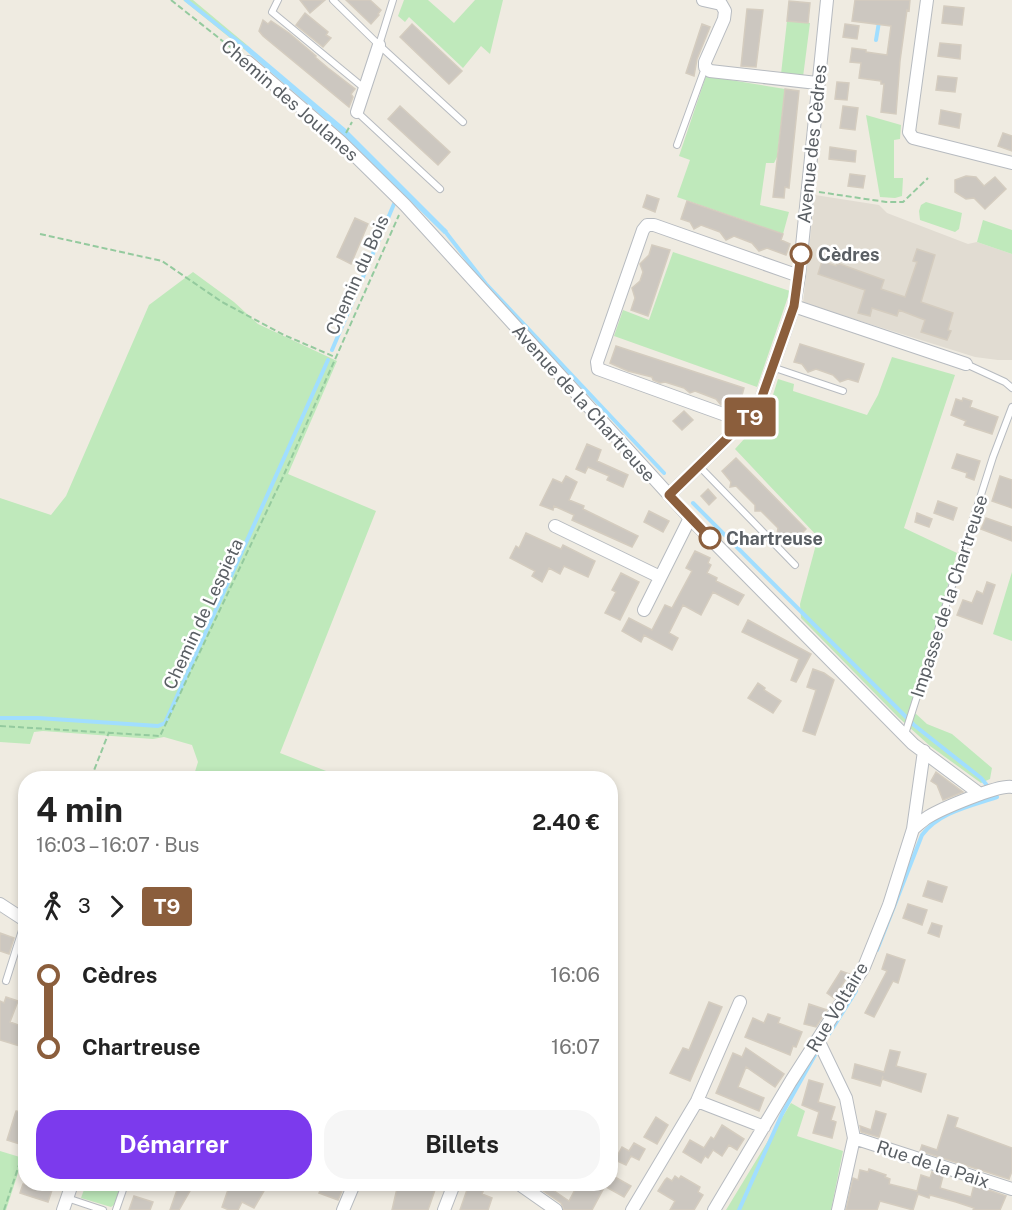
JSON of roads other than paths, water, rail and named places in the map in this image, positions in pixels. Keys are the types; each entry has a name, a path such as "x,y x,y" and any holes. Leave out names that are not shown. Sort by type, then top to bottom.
{"street":[{"path":"704,0 721,4 725,11 724,19 705,63 705,67 710,71 817,83"},
{"name":"Avenue des Cèdres","path":"669,495 758,408 794,306 827,0"},
{"path":"927,0 909,132 913,138 1012,163"},
{"path":"357,111 379,45"},
{"name":"Chemin des Joulanes","path":"248,62 340,141 405,205"},
{"name":"Avenue de la Chartreuse","path":"405,205 690,518 906,730 924,751 980,794"},
{"path":"746,422 598,369 597,362 643,230 647,225 654,225 799,276"},
{"path":"794,306 966,364"},
{"path":"644,610 690,518"},
{"path":"555,526 660,578"},
{"name":"Rue Voltaire","path":"714,1210 864,967 889,905 913,829 924,751"},
{"path":"913,829 928,816 980,794 1009,786"},
{"path":"0,904 18,916"},
{"path":"632,1210 697,1101 740,1002"},
{"path":"818,1040 846,1098 854,1138 838,1210"},
{"path":"697,1101 764,1127"},
{"name":"Rue de la Paix","path":"854,1138 1012,1189"},
{"path":"343,1210 351,1191"},
{"path":"444,1210 451,1191"},
{"path":"529,1191 556,1210"}],"lane":[{"path":"278,0 272,12 364,88"},
{"path":"333,0 463,122"},
{"path":"379,45 393,0"},
{"path":"677,145 705,67"},
{"path":"357,111 440,189"},
{"path":"966,364 1005,382 1012,388"},
{"path":"772,367 843,392"},
{"name":"Impasse de la Chartreuse","path":"906,730 993,458 1012,407"},
{"path":"699,466 795,566"},
{"path":"6,981 18,943"},
{"path":"116,1210 123,1191"},
{"path":"65,1204 102,1210"}],"water":[{"path":"247,45 346,129 448,231 444,234 340,132 245,50"}],"waterway":[{"path":"186,0 249,50"},
{"path":"876,40 879,22"},
{"path":"332,350 394,204"},
{"path":"444,230 486,284 664,473"},
{"path":"0,718 38,718 158,726 165,723 328,360"},
{"path":"693,503 914,725 981,778 990,789"},
{"path":"877,950 922,835 946,815 997,797"},
{"path":"829,1034 856,991"},
{"path":"739,1210 782,1114 815,1055"}],"place":[{"name":"Cèdres","path":"801,254"},
{"name":"Chartreuse","path":"710,538"}]}
